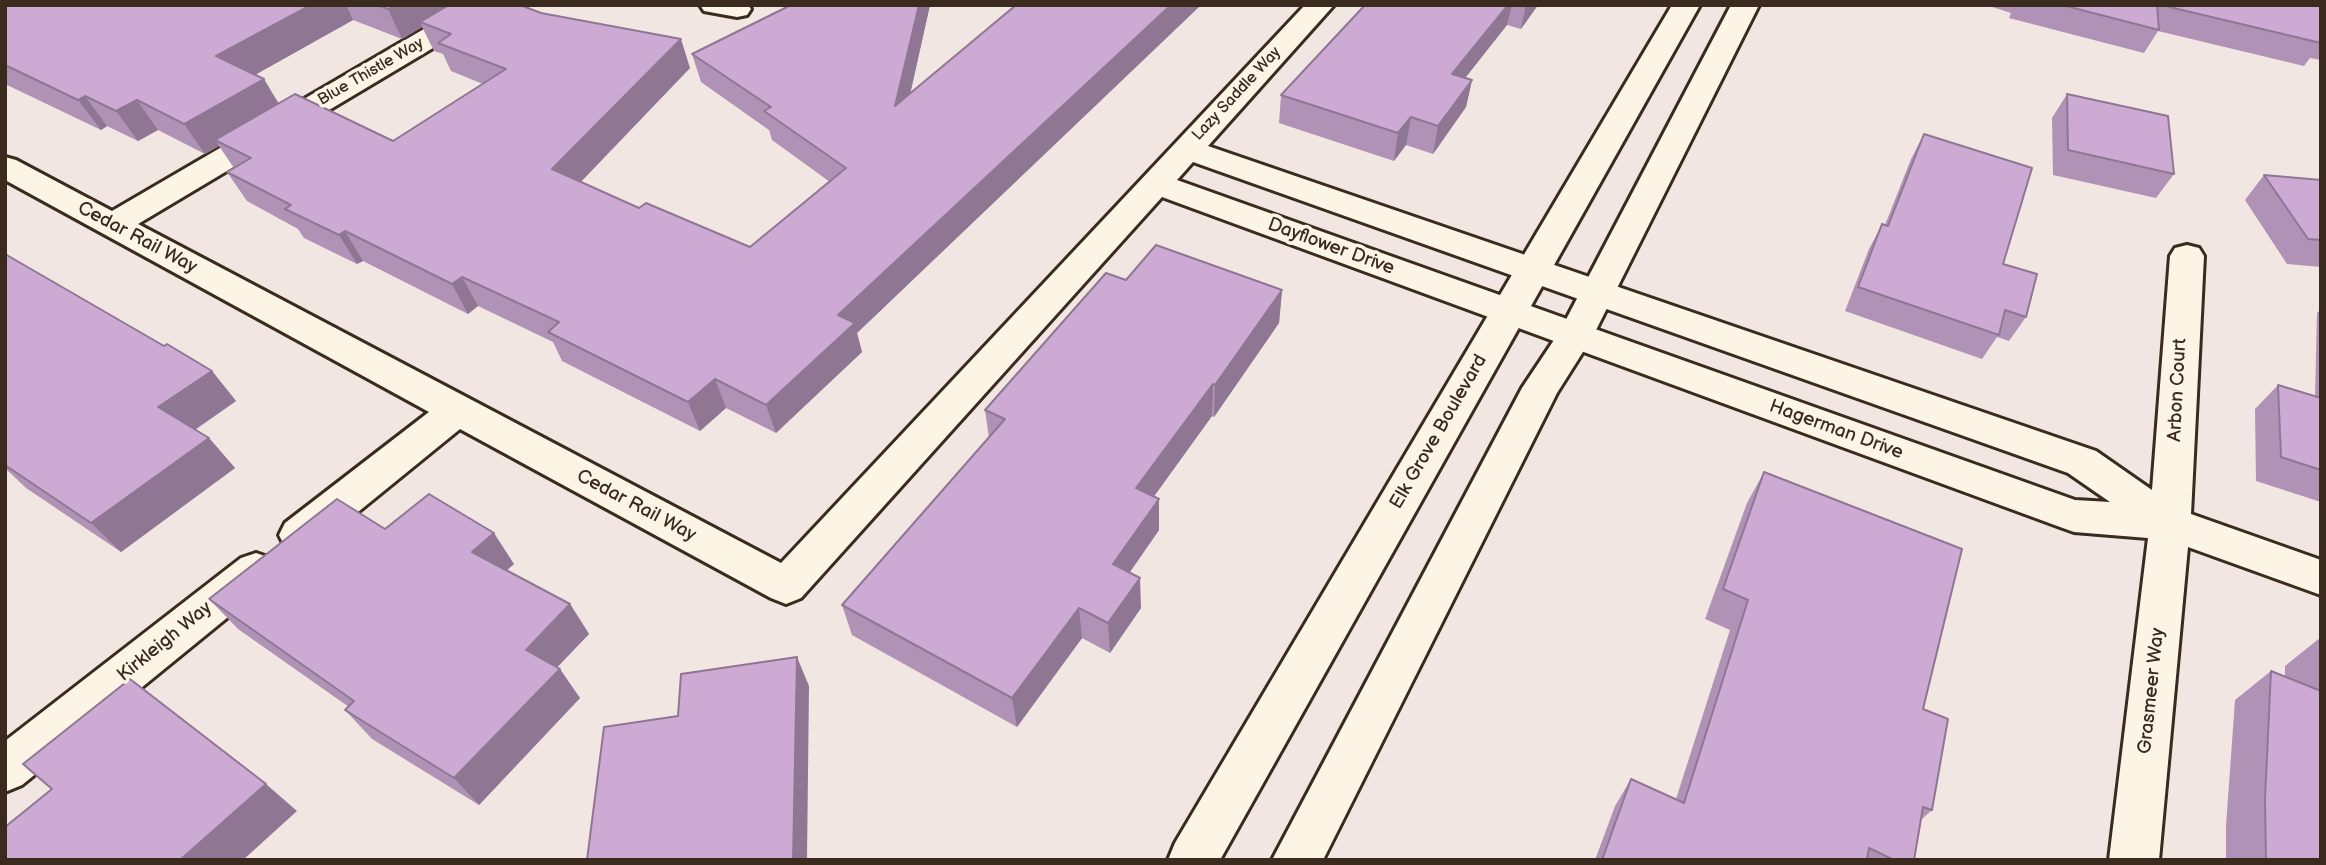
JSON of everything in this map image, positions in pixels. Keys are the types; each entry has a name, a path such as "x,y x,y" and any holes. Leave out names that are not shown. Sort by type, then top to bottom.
{"street":[{"name":"Blue Thistle Way","path":"112,225 485,5"},
{"name":"Lazy Saddle Way","path":"1154,183 1320,5"},
{"name":"Elk Grove Boulevard","path":"1193,860 1530,271 1686,5"},
{"path":"1297,860 1541,388 1576,336 1745,5"},
{"path":"1186,149 1530,271"},
{"name":"Cedar Rail Way","path":"5,167 786,586 1154,183"},
{"name":"Dayflower Drive","path":"1154,183 1507,312"},
{"name":"Arbon Court","path":"2170,523 2187,256"},
{"name":"Hagerman Drive","path":"1530,271 2082,463 2170,523 2321,578"},
{"name":"Hagerman Drive","path":"1507,312 2074,516 2170,523"},
{"name":"Kirkleigh Way","path":"5,770 457,410"},
{"name":"Grasmeer Way","path":"2134,860 2170,523"}],"building":[{"path":"5,5 311,5 216,56 264,79 184,124 137,100 116,111 85,96 78,100 5,65"},
{"path":"377,5 395,5 388,9"},
{"path":"449,5 520,5 541,13 681,39 552,169 639,208 646,203 750,247 846,168 764,111 771,107 692,54 791,5 919,5 895,106 1016,5 1171,5 838,315 855,323 766,405 715,379 688,402 548,332 559,322 462,277 452,284 345,231 339,235 285,209 291,205 227,172 251,158 215,140 295,94 393,141 506,69 438,43 451,34 420,22"},
{"path":"1365,5 1508,5 1452,74 1472,80 1438,126 1411,117 1398,133 1281,95"},
{"path":"2062,5 2157,5 2159,30"},
{"path":"2161,5 2321,5 2321,43"},
{"path":"2067,94 2168,116 2174,174 2068,150"},
{"path":"1924,134 2032,168 2003,264 2037,274 2026,317 2005,310 1999,335 1858,287 1882,224 1888,226"},
{"path":"2264,175 2321,180 2321,240 2308,239"},
{"path":"1156,245 1282,290 1215,385 1213,384 1136,488 1159,499 1113,564 1140,578 1108,623 1079,608 1012,698 842,605 1005,419 985,410 1106,273 1126,280"},
{"path":"5,254 212,371 158,407 209,438 91,523 5,465"},
{"path":"2278,385 2321,398 2321,470 2281,457"},
{"path":"1764,472 1962,549 1923,709 1948,719 1932,810 1923,807 1914,860 1894,860 1869,848 1867,860 1602,860 1631,779 1684,803 1748,600 1723,589"},
{"path":"429,494 494,533 472,552 570,604 526,650 560,669 454,778 345,710 354,701 209,599 337,499 385,529"},
{"path":"797,657 793,860 587,860 604,727 678,716 681,674"},
{"path":"2271,671 2321,691 2321,860 2266,860 2265,799"},
{"path":"130,679 266,784 180,860 5,860 5,827 52,789 23,764"}]}
